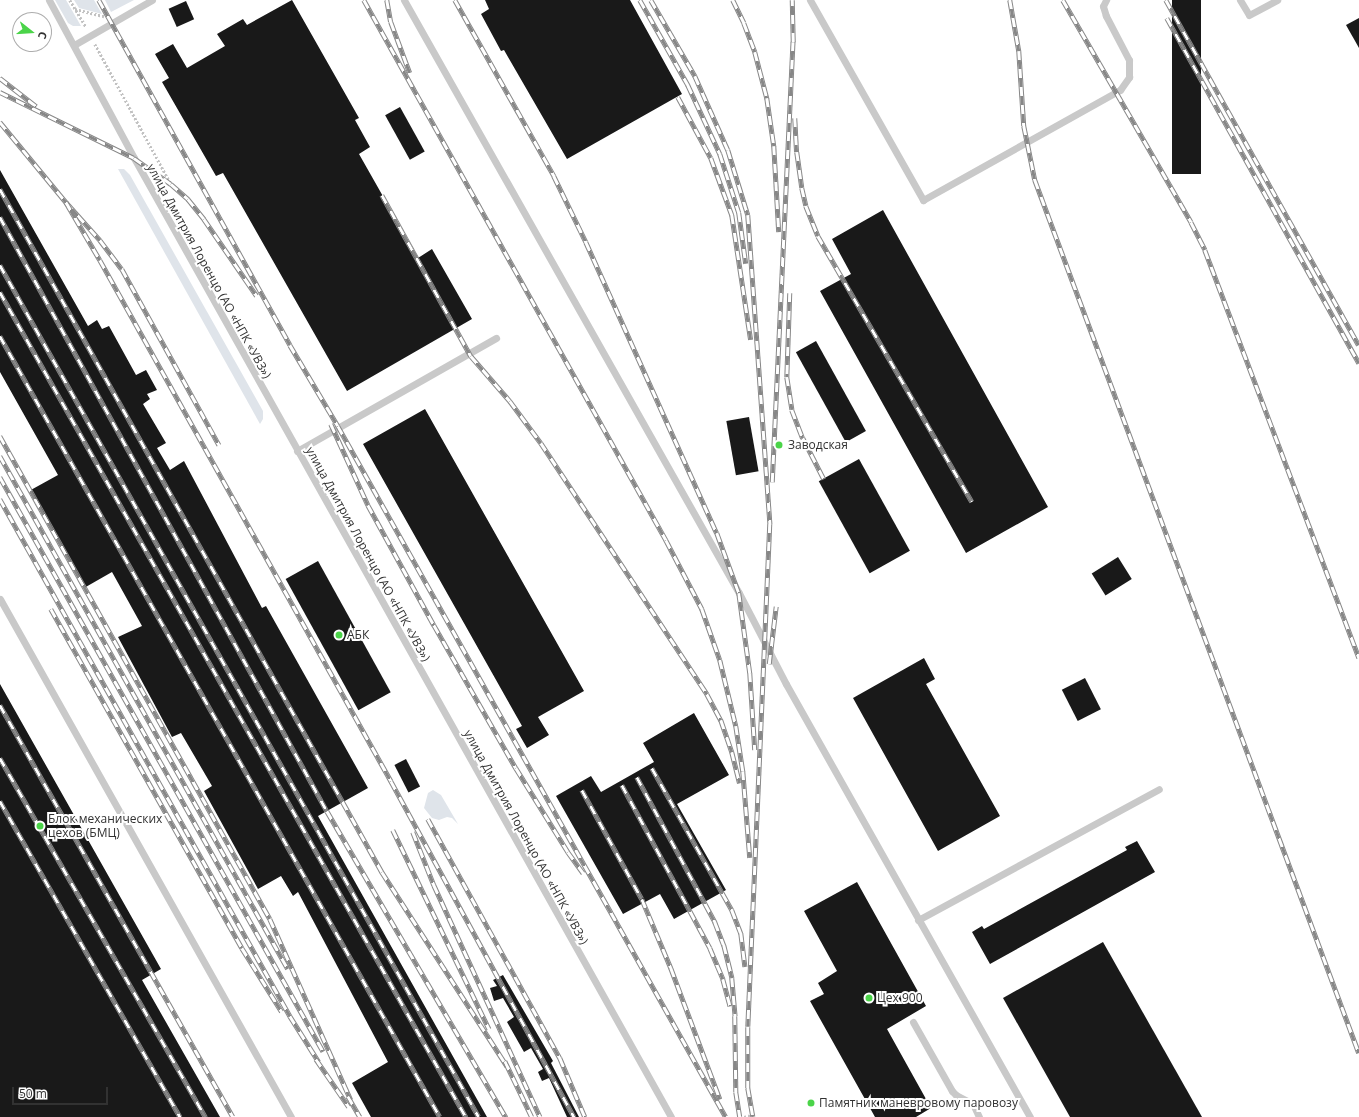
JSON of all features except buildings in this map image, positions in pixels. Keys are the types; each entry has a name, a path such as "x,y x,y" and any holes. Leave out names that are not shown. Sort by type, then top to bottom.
{"lane":[{"name":"улица Дмитрия Лоренцо (АО «НПК «УВЗ»)","path":"49,0 134,158 667,1116"},
{"path":"74,44 152,0"},
{"path":"404,0 738,593 786,684 1030,1117"},
{"path":"810,0 923,200 1120,90 1129,77 1129,60 1106,16 1103,6 1106,0"},
{"path":"1240,0 1249,15 1277,0"},
{"path":"297,450 496,338"},
{"path":"0,599 291,1117"},
{"path":"918,920 1159,789"},
{"path":"913,1022 952,1091 956,1095 973,1104 979,1117"}],"path":[{"path":"70,0 171,184"},
{"path":"75,9 104,16"},
{"path":"744,1117 756,1114"}],"shaded area":[{"path":"55,0 66,0 81,26 73,26 68,23"},
{"path":"74,0 94,0 102,14 79,8"},
{"path":"105,0 134,0 111,12"},
{"path":"118,169 124,169 130,175 263,411 263,419 260,424"},
{"path":"433,790 441,795 458,824 452,818 447,817 439,820 432,818 424,808 428,793"}],"railway":[{"path":"99,0 290,345 338,426 726,1117"},
{"path":"364,0 666,540 702,609 720,660 736,726 743,771 750,858"},
{"path":"387,0 391,22 410,73"},
{"path":"455,0 554,176 586,242 717,533 739,593 750,673 755,750"},
{"path":"640,0 688,85 720,154 739,213 746,264"},
{"path":"651,0 695,76 728,150 748,215 770,524 748,1027 748,1088 753,1117"},
{"path":"733,0 755,52 767,98 774,146 779,232"},
{"path":"772,482 793,42 792,0"},
{"path":"1010,0 1019,51 1024,126 1035,180 1359,1053"},
{"path":"1063,0 1191,222 1205,250 1359,658"},
{"path":"1166,0 1359,345"},
{"path":"1167,18 1359,363"},
{"path":"0,78 36,106"},
{"path":"0,92 134,158 171,184 188,199 204,219 257,296"},
{"path":"678,97 711,158 732,215 751,340"},
{"path":"795,118 797,152 802,188 806,206 818,236 972,502"},
{"path":"0,122 66,202 100,240 122,269 219,445"},
{"path":"0,189 382,872 507,1066"},
{"path":"382,195 471,356 510,401 541,443 707,694 721,720 732,752 740,783"},
{"path":"66,202 100,260 391,781 574,1117"},
{"path":"0,217 327,811 506,1117"},
{"path":"0,265 479,1117"},
{"path":"0,292 466,1117"},
{"path":"790,293 787,377 792,410 803,438 824,479"},
{"path":"0,336 440,1117"},
{"path":"331,424 368,505 434,625 516,768 568,852 583,873"},
{"path":"0,436 270,919 351,1100"},
{"path":"0,456 288,969"},
{"path":"0,477 323,1051"},
{"path":"0,499 290,1016 319,1062"},
{"path":"769,664 776,606"},
{"path":"51,609 242,948 282,1012"},
{"path":"0,705 233,1117"},
{"path":"0,758 206,1117"},
{"path":"652,768 732,910 741,933 745,967"},
{"path":"637,777 715,922 724,945 732,978 735,1016 736,1092 740,1117"},
{"path":"622,785 710,948 723,979 730,1006"},
{"path":"582,790 642,899 671,968 720,1099"},
{"path":"0,801 180,1117"},
{"path":"428,819 560,1058 585,1117"},
{"path":"393,830 489,1029"},
{"path":"413,832 434,885 540,1117"},
{"path":"316,1059 349,1107"},
{"path":"505,1061 532,1117"},
{"path":"348,1096 360,1117"}],"place":[{"name":"Заводская","path":"779,445"},
{"name":"АБК","path":"339,635"},
{"name":"Блок механических цехов (БМЦ)","path":"40,826"},
{"name":"Цех 900","path":"869,998"},
{"name":"Памятник маневровому паровозу","path":"811,1103"}]}
